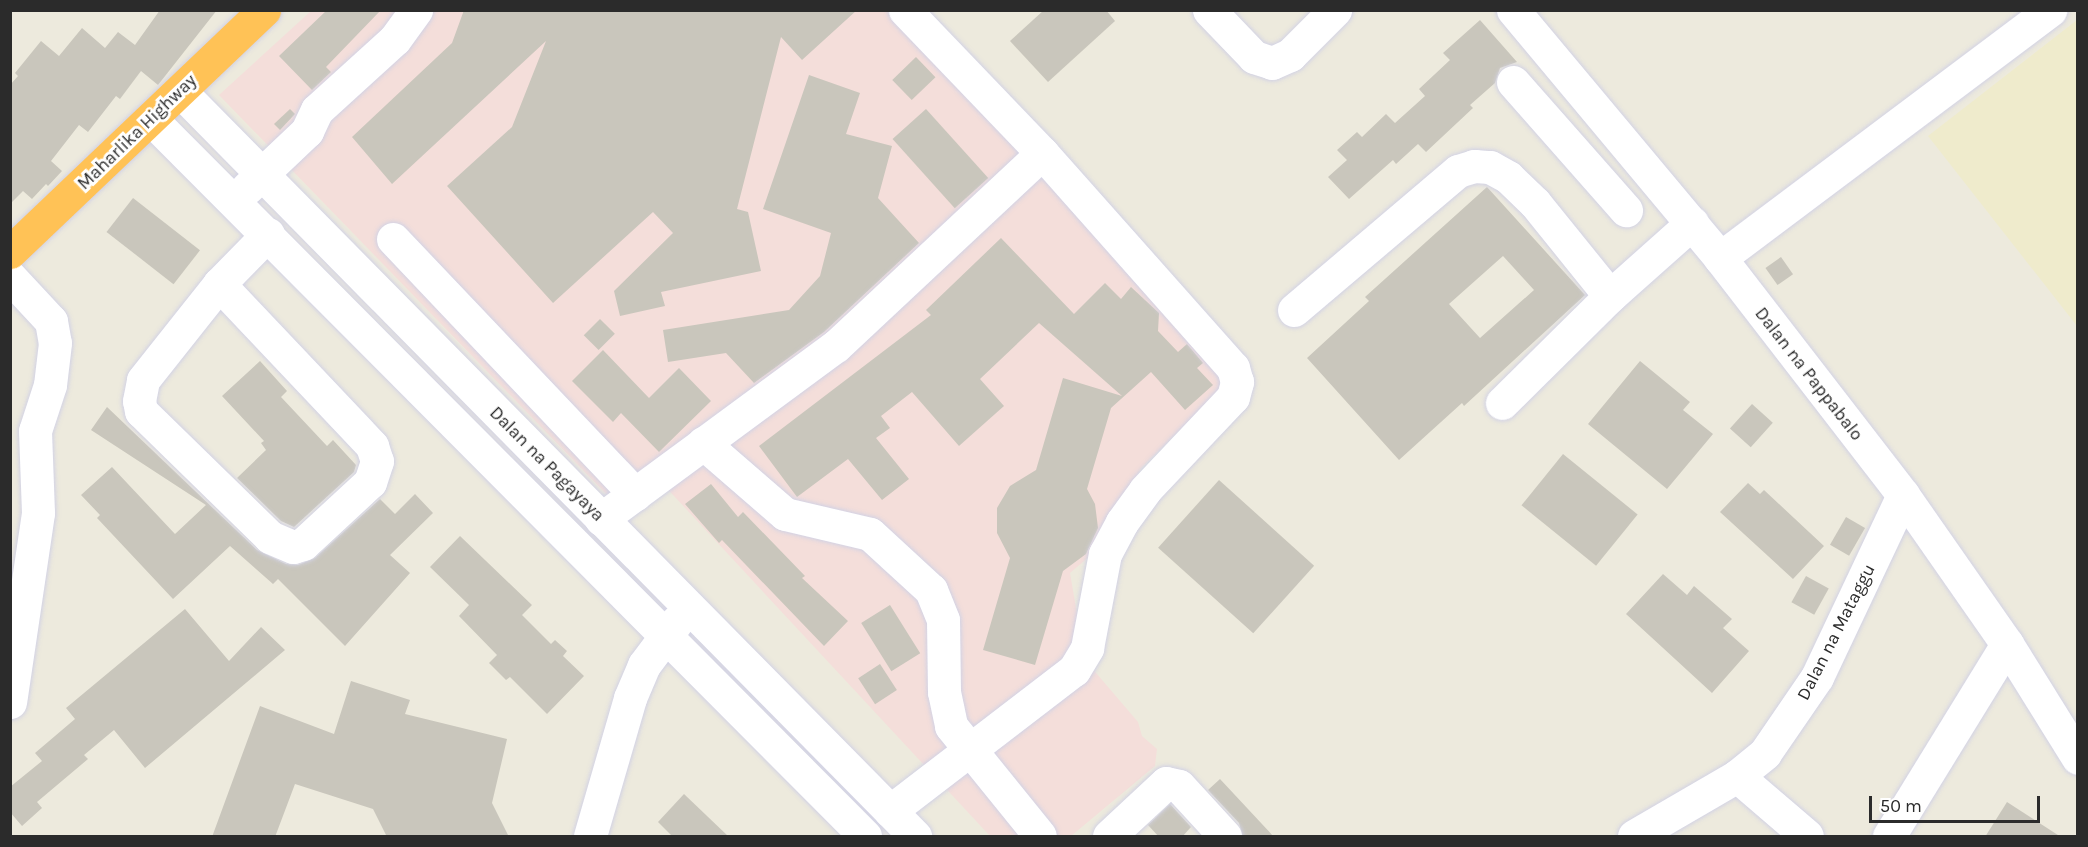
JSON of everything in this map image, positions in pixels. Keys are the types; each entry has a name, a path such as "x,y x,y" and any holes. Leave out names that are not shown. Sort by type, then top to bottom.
{"highway":[{"name":"Maharlika Highway","path":"12,255 264,10"}],"street":[{"path":"228,194 256,167 307,131 317,110 395,39 416,10"},
{"path":"890,811 1074,670 1087,648 1105,554 1122,522 1237,389 1233,368 1042,153 905,10"},
{"path":"1209,10 1254,57 1272,63 1290,55 1335,10"},
{"name":"Dalan na Pappabalo","path":"1513,10 1610,122 1720,258 1903,495 2013,656 2078,758"},
{"path":"1720,258 2050,10"},
{"path":"1513,82 1576,149 1626,210"},
{"name":"Dalan na Pagayaya","path":"180,90 915,837"},
{"name":"Dalan na Pagayaya","path":"151,119 577,543 663,635 865,837"},
{"path":"1576,149 1610,122"},
{"path":"602,519 703,443 772,397 836,346 1042,153"},
{"path":"1294,310 1458,171 1474,166 1490,167 1508,177 1535,203 1610,296"},
{"path":"1502,403 1610,296 1692,224"},
{"path":"219,284 372,446 377,461 370,482 303,544 293,548 270,537 141,411 143,380 219,284 268,234"},
{"path":"393,239 635,494"},
{"path":"10,702 38,513 35,431 50,385 55,343 51,321 12,255"},
{"path":"703,443 785,514 870,534 931,590 943,620 947,712 951,726 1040,837"},
{"name":"Dalan na Mataggu","path":"1634,837 1737,776 1765,753 1817,677 1903,495"},
{"path":"590,837 630,698 663,635 690,608"},
{"path":"1889,837 2013,656"},
{"path":"1911,837 2013,656"},
{"path":"1737,776 1808,837"},
{"path":"1109,837 1166,783 1179,786 1226,837"}],"shaded area":[{"path":"311,11 924,11 1246,365 1141,468 1097,550 1070,573 1085,660 1138,722 1142,736 1157,749 1155,766 1071,836 990,836 648,468 612,500 219,95"},
{"path":"2077,20 2077,326 1928,136"}],"building":[{"path":"160,10 217,10 158,85 141,71 120,99 116,96 88,132 79,125 51,161 62,171 48,186 46,184 32,199 23,191 10,204 10,85 18,76 15,73 41,41 59,56 82,28 105,48 118,32 135,45"},
{"path":"327,10 381,10 326,67 331,72 312,90 279,56"},
{"path":"464,10 857,10 802,60 781,37 737,209 748,212 761,271 661,292 665,306 620,316 614,291 673,233 653,212 553,303 447,186 512,127 546,41 392,184 352,137 452,43"},
{"path":"1044,10 1106,10 1115,21 1048,82 1010,41"},
{"path":"1480,20 1517,62 1500,68 1495,83 1470,105 1473,108 1426,152 1418,144 1396,164 1393,160 1349,199 1328,177 1347,160 1337,150 1357,132 1362,137 1386,114 1395,123 1425,96 1419,89 1450,60 1443,53"},
{"path":"916,57 935,77 912,100 892,80"},
{"path":"809,75 860,93 846,134 892,146 878,198 919,243 824,332 754,383 726,353 668,362 663,330 789,310 820,276 831,233 763,209"},
{"path":"290,109 295,114 280,130 274,124"},
{"path":"926,109 988,178 955,208 893,139"},
{"path":"1487,187 1585,295 1464,406 1462,403 1399,460 1307,358 1369,301 1365,297","holes":["1503,256 1534,290 1480,338 1449,304"]},
{"path":"133,198 200,250 174,284 107,232"},
{"path":"1001,238 1074,314 1105,283 1121,299 1131,287 1159,313 1158,331 1178,352 1187,344 1203,363 1197,368 1213,385 1185,410 1151,372 1111,408 1087,489 1095,504 1098,528 1086,554 1063,571 1035,665 983,650 1010,558 997,533 997,508 1010,486 1036,470 1063,378 1122,396 1039,323 980,379 1004,406 959,446 912,392 881,416 890,428 876,438 909,479 882,500 848,459 797,497 759,446 931,315 926,310"},
{"path":"1781,257 1793,274 1777,285 1765,268"},
{"path":"600,319 615,334 599,350 584,335"},
{"path":"603,350 649,398 679,368 711,401 659,452 621,413 613,422 572,381"},
{"path":"260,361 287,391 281,397 327,446 333,440 356,465 354,472 294,527 281,521 237,478 266,450 261,443 264,441 222,396"},
{"path":"1640,361 1690,402 1683,410 1713,434 1667,489 1588,424"},
{"path":"1752,404 1773,423 1751,447 1730,429"},
{"path":"107,407 257,550 286,564 298,565 315,558 380,499 395,514 415,494 433,513 390,555 410,573 345,646 278,579 273,584 230,546 173,599 97,518 100,515 81,495 112,467 175,534 206,505 91,430"},
{"path":"1563,454 1638,514 1596,566 1521,505"},
{"path":"1219,480 1314,566 1253,633 1158,548"},
{"path":"1748,483 1760,494 1764,490 1824,546 1793,579 1720,512"},
{"path":"711,484 738,517 743,512 805,576 802,578 848,621 824,646 722,540 719,543 685,504"},
{"path":"1846,517 1865,528 1849,556 1830,545"},
{"path":"460,536 532,605 522,615 551,644 555,640 567,651 563,656 584,676 547,714 510,677 506,680 489,663 497,655 459,616 469,605 430,567"},
{"path":"1663,574 1687,595 1694,586 1732,619 1723,628 1749,651 1712,693 1626,614"},
{"path":"1806,576 1829,589 1814,615 1791,602"},
{"path":"890,605 920,653 891,671 861,623"},
{"path":"185,609 229,661 261,627 285,650 145,768 114,730 84,755 88,759 37,802 42,808 22,826 10,812 10,787 42,761 35,753 75,719 66,708"},
{"path":"880,664 897,690 875,704 858,678"},
{"path":"351,681 410,700 405,714 507,739 492,803 509,837 387,837 373,809 295,784 275,837 212,837 260,706 334,734"},
{"path":"1220,779 1274,837 1243,837 1239,823 1208,790"},
{"path":"684,794 729,837 673,837 658,822"},
{"path":"2007,802 2061,837 1985,837"},
{"path":"1170,804 1191,827 1182,837 1159,837 1148,825"}]}
